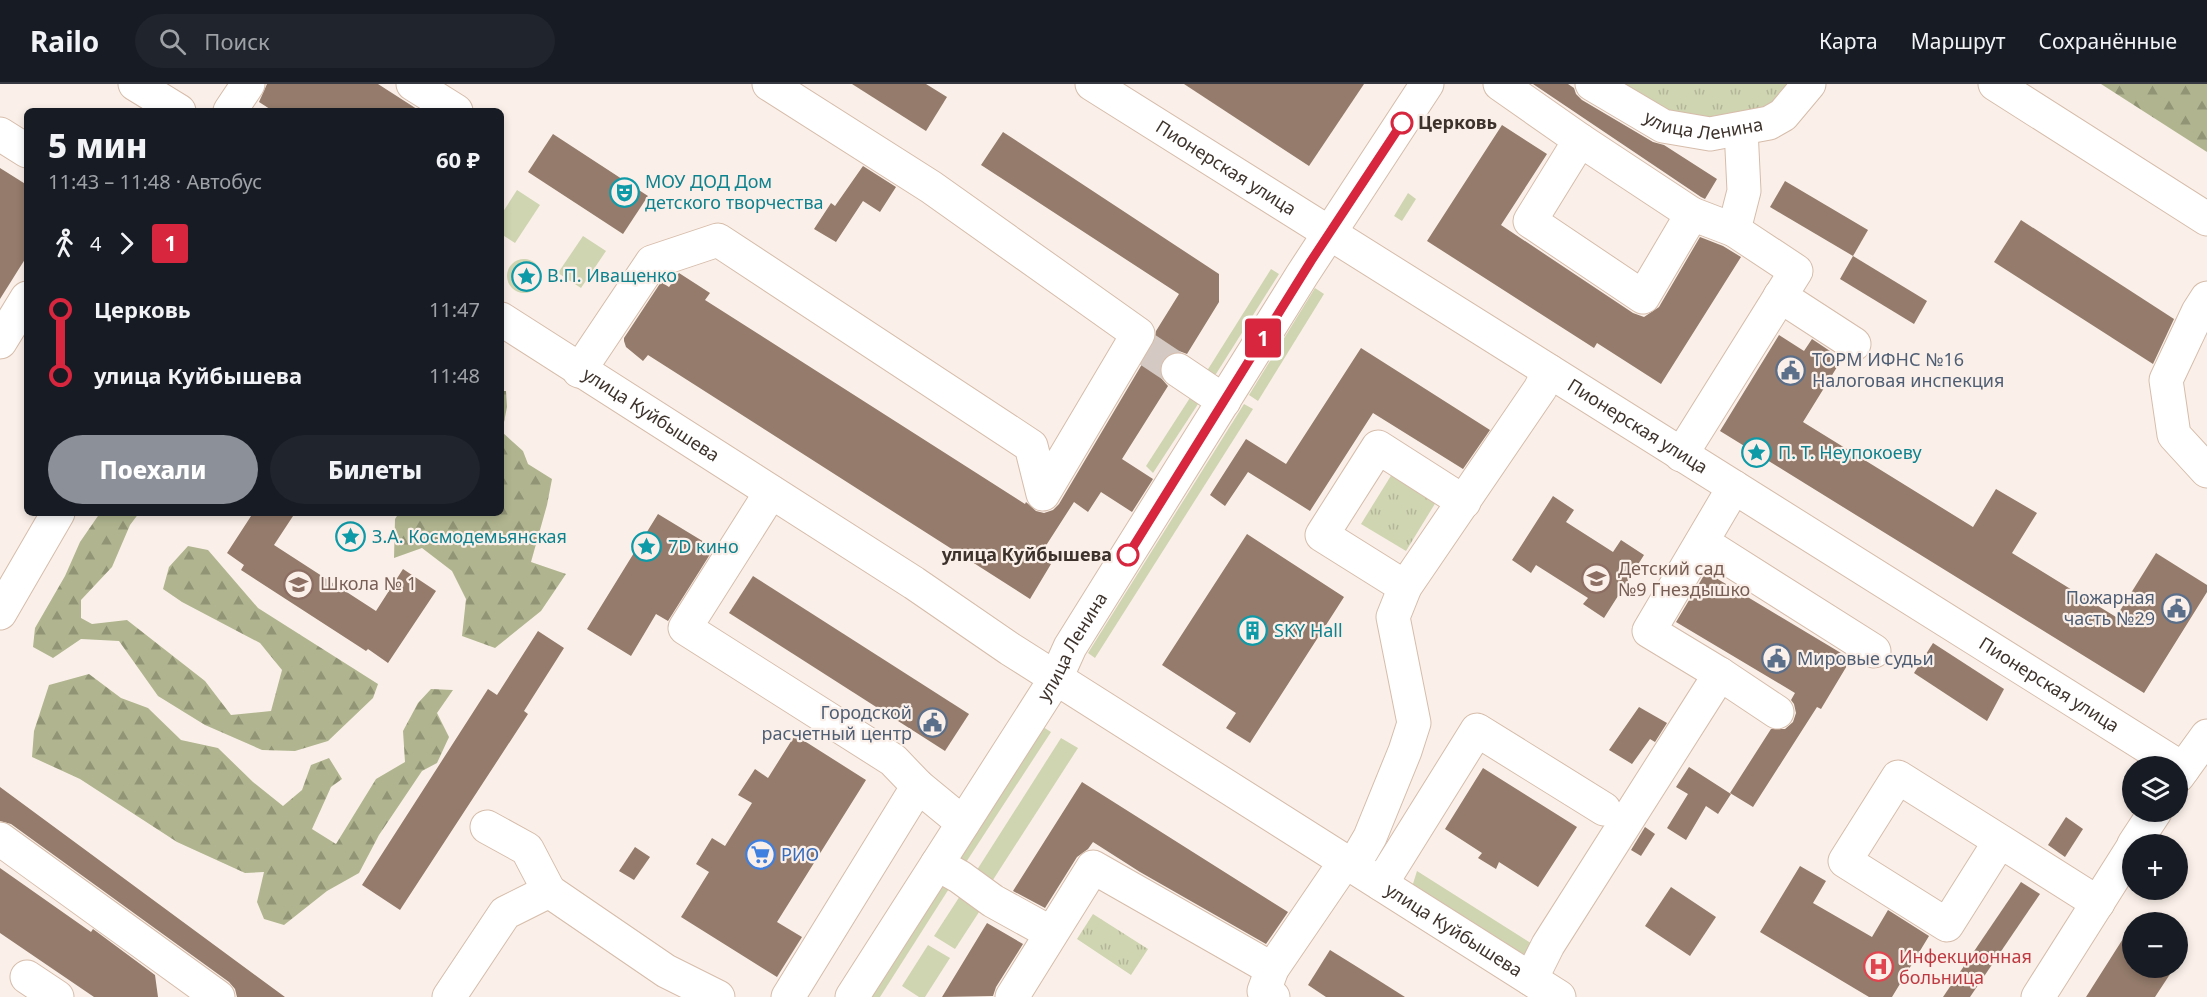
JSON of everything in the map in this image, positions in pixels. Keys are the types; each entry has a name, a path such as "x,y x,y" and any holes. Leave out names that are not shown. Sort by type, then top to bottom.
{"street":[{"path":"232,108 248,84"},
{"path":"413,84 451,108"},
{"path":"579,370 652,262 718,240 1030,446 1042,494 1142,341 930,187 769,84"},
{"name":"Пионерская улица","path":"1092,84 1734,487 2153,756"},
{"name":"улица Ленина","path":"852,997 1056,678 1070,647 1329,233 1427,84"},
{"path":"1500,84 1692,214 1734,230 1796,270 1681,455"},
{"name":"улица Ленина","path":"1592,84 1663,126 1710,134 1769,123 1784,115 1809,84"},
{"path":"1995,84 2207,219"},
{"path":"1734,230 1744,191 1741,129"},
{"path":"0,134 24,149"},
{"path":"1580,140 1530,221 1643,297 1692,214"},
{"path":"1780,296 1854,344"},
{"path":"2207,298 2166,380 2174,435 2207,471"},
{"path":"0,342 24,303"},
{"name":"улица Куйбышева","path":"504,321 914,583 1056,678 1559,997"},
{"path":"1178,370 1224,401"},
{"path":"1012,997 1093,867 1273,983 1349,864 1370,837 1405,751 1414,723 1393,617 1406,587 1540,389 1549,371"},
{"path":"1406,587 1322,535 1378,447 1464,502"},
{"path":"1734,487 1649,631 1777,712"},
{"path":"771,492 685,628 893,760 918,786 963,823"},
{"path":"0,613 56,516"},
{"path":"1702,542 1874,651"},
{"path":"1531,979 1548,945 1720,674"},
{"path":"1381,884 1477,730 1604,809"},
{"path":"2188,762 2207,736"},
{"path":"2000,841 1947,925 1845,861 1898,777 2000,841 2098,903"},
{"path":"788,997 918,786"},
{"path":"487,827 527,849 549,891 666,971 718,997"},
{"path":"0,839 218,997"},
{"path":"937,864 960,877 993,902 1051,933"},
{"path":"2038,997 2122,865"},
{"path":"449,997 505,913 549,891"},
{"path":"27,977 57,997"}],"green space":[{"path":"1623,84 1791,84 1781,99 1736,121 1679,118"},
{"path":"2101,84 2207,84 2207,152"},
{"path":"517,190 540,205 515,243 504,236 504,210"},
{"path":"1408,193 1416,199 1402,221 1394,216"},
{"path":"583,236 606,251 581,288 558,273"},
{"path":"524,259 536,264 541,276 536,288 524,293 512,288 507,276 512,264"},
{"path":"1271,269 1279,274 1216,374 1205,374"},
{"path":"1315,288 1324,294 1258,401 1249,395"},
{"path":"1195,390 1200,401 1153,473 1146,466"},
{"path":"504,391 506,391 507,407 504,422"},
{"path":"1244,404 1253,409 1095,658 1088,653"},
{"path":"504,434 523,451 528,464 552,479 531,562 566,574 541,611 495,648 462,636 466,599 452,571 422,548 394,558 397,516 504,516"},
{"path":"1392,474 1436,502 1406,551 1361,524"},
{"path":"98,516 137,516 130,525 112,567 81,600 81,618 92,624 127,620 205,681 231,715 271,711 282,670 260,643 182,602 163,589 169,567 188,546 208,550 258,608 378,684 373,698 328,741 295,751 262,750 205,725 158,696 119,641 81,639 53,658 33,647 35,628 65,576 80,542"},
{"path":"89,674 121,698 148,708 181,740 218,748 253,782 283,806 302,790 311,765 329,758 342,779 331,787 312,829 336,844 376,779 405,762 403,731 418,703 431,689 453,690 437,713 449,737 437,763 422,771 379,835 359,873 327,891 284,925 264,919 257,902 264,872 245,873 177,842 80,779 32,757 34,731 49,685"},
{"path":"1040,725 1051,732 961,870 954,859"},
{"path":"1061,738 1078,748 991,883 975,873"},
{"path":"1417,871 1537,947 1525,955 1518,954 1412,887"},
{"path":"940,882 952,884 880,997 868,997"},
{"path":"960,896 981,909 955,949 934,936"},
{"path":"1093,914 1148,949 1131,975 1077,939"},
{"path":"928,945 950,958 925,997 919,997 902,986"}],"building":[{"path":"267,84 378,84 415,108 268,108 259,102"},
{"path":"852,84 926,84 947,97 926,131"},
{"path":"1184,84 1364,84 1309,166"},
{"path":"1533,84 1568,84 1574,88 1582,100 1653,142 1664,145 1717,179 1705,199 1701,197"},
{"path":"1502,125 1547,154 1501,225 1633,313 1644,317 1659,307 1700,237 1723,246 1741,257 1661,384 1597,343 1594,348 1427,241"},
{"path":"1003,132 1219,274 1219,302 1187,354 1179,351 1170,353 1162,360 1159,368 1161,378 1168,386 1122,459 1153,479 1132,512 1101,492 1088,512 1074,502 1038,558 1051,564 1030,599 648,355 643,361 626,347 624,341 661,282 669,287 679,273 710,293 705,300 1025,504 1026,502 1036,511 1044,513 1053,510 1059,504 1154,344 1156,331 1179,294 981,165"},
{"path":"553,134 648,196 623,234 528,172"},
{"path":"863,166 896,187 880,212 863,201 836,242 814,229 831,203 835,206"},
{"path":"0,168 24,183 24,261 0,299"},
{"path":"1785,181 1868,230 1853,256 1770,207"},
{"path":"2021,220 2174,319 2153,364 1994,262"},
{"path":"1853,256 1927,301 1914,324 1840,279"},
{"path":"1779,335 1804,351 1812,339 1842,359 1803,422 1973,527 1996,489 2037,513 2012,553 2116,617 2156,553 2207,585 2207,592 2144,693 1720,431"},
{"path":"1361,348 1490,430 1463,469 1373,413 1310,511 1248,472 1225,506 1210,495 1246,439 1286,464"},
{"path":"1553,496 1574,510 1566,522 1613,552 1621,540 1644,555 1604,618 1583,604 1588,598 1536,565 1531,573 1512,560"},
{"path":"658,514 714,548 668,621 656,614 631,656 587,629"},
{"name":"Школа № 1","path":"251,516 293,516 274,545 376,611 403,569 436,591 388,663 241,570 244,565 227,553"},
{"name":"SKY Hall","path":"1247,534 1344,597 1250,743 1226,728 1236,713 1162,665"},
{"path":"1706,572 1851,659 1821,709 1817,707 1753,807 1730,793 1771,729 1785,729 1793,722 1796,713 1791,700 1795,693 1676,622"},
{"path":"753,576 969,714 945,751 729,613"},
{"path":"538,631 564,648 524,711 528,714 400,910 362,885 488,689 497,695"},
{"path":"1933,643 2004,689 1987,721 1914,673"},
{"path":"1639,707 1667,723 1655,742 1650,739 1632,764 1609,750"},
{"name":"РИО","path":"795,735 866,780 777,922 802,937 777,977 681,917 709,872 696,864 712,838 725,846 752,803 738,795 755,769 768,778"},
{"path":"1689,767 1731,794 1718,814 1706,806 1686,840 1667,828 1688,794 1676,787"},
{"path":"1483,768 1577,827 1538,887 1499,862 1496,869 1478,858 1482,853 1445,829"},
{"path":"1082,782 1288,912 1266,944 1140,872 1093,842 1077,857 1045,908 1013,891"},
{"path":"0,787 285,997 237,997 235,989 229,982 11,824 0,821"},
{"path":"2066,817 2083,829 2065,857 2048,845"},
{"path":"1645,827 1655,834 1641,856 1631,850"},
{"path":"635,847 650,857 634,880 619,871"},
{"path":"1800,866 1826,881 1813,903 1872,937 1888,910 1929,936 1892,997 1869,997 1760,932"},
{"path":"0,868 91,932 93,929 155,975 158,997 94,997 0,933"},
{"path":"2021,882 2040,894 1970,997 1943,997"},
{"path":"1671,887 1716,917 1690,956 1645,926"},
{"path":"987,923 1023,944 996,987 993,996 942,997"},
{"path":"2122,940 2122,978 2167,978 2155,997 2086,997"},
{"path":"1330,950 1405,997 1326,997 1308,985"}],"tunnel":[{"path":"1145,348 1178,370"}],"bus line":[{"name":"1","path":"1128,555 1311,261 1402,123"}],"place":[{"name":"Церковь","path":"1402,123"},
{"name":"МОУ ДОД Дом детского творчества","path":"624,192"},
{"name":"В.П. Иващенко","path":"526,276"},
{"name":"ТОРМ ИФНС №16 Налоговая инспекция","path":"1791,370"},
{"name":"П. Т. Неупокоеву","path":"1757,453"},
{"name":"З.А. Космодемьянская","path":"351,537"},
{"name":"7D кино","path":"647,547"},
{"name":"улица Куйбышева","path":"1128,555"},
{"name":"Детский сад №9 Гнездышко","path":"1597,579"},
{"name":"Школа № 1","path":"299,584"},
{"name":"Пожарная часть №29","path":"2176,608"},
{"name":"SKY Hall","path":"1253,631"},
{"name":"Мировые судьи","path":"1776,659"},
{"name":"Городской расчетный центр","path":"933,723"},
{"name":"РИО","path":"760,855"},
{"name":"Инфекционная больница","path":"1878,967"}]}
